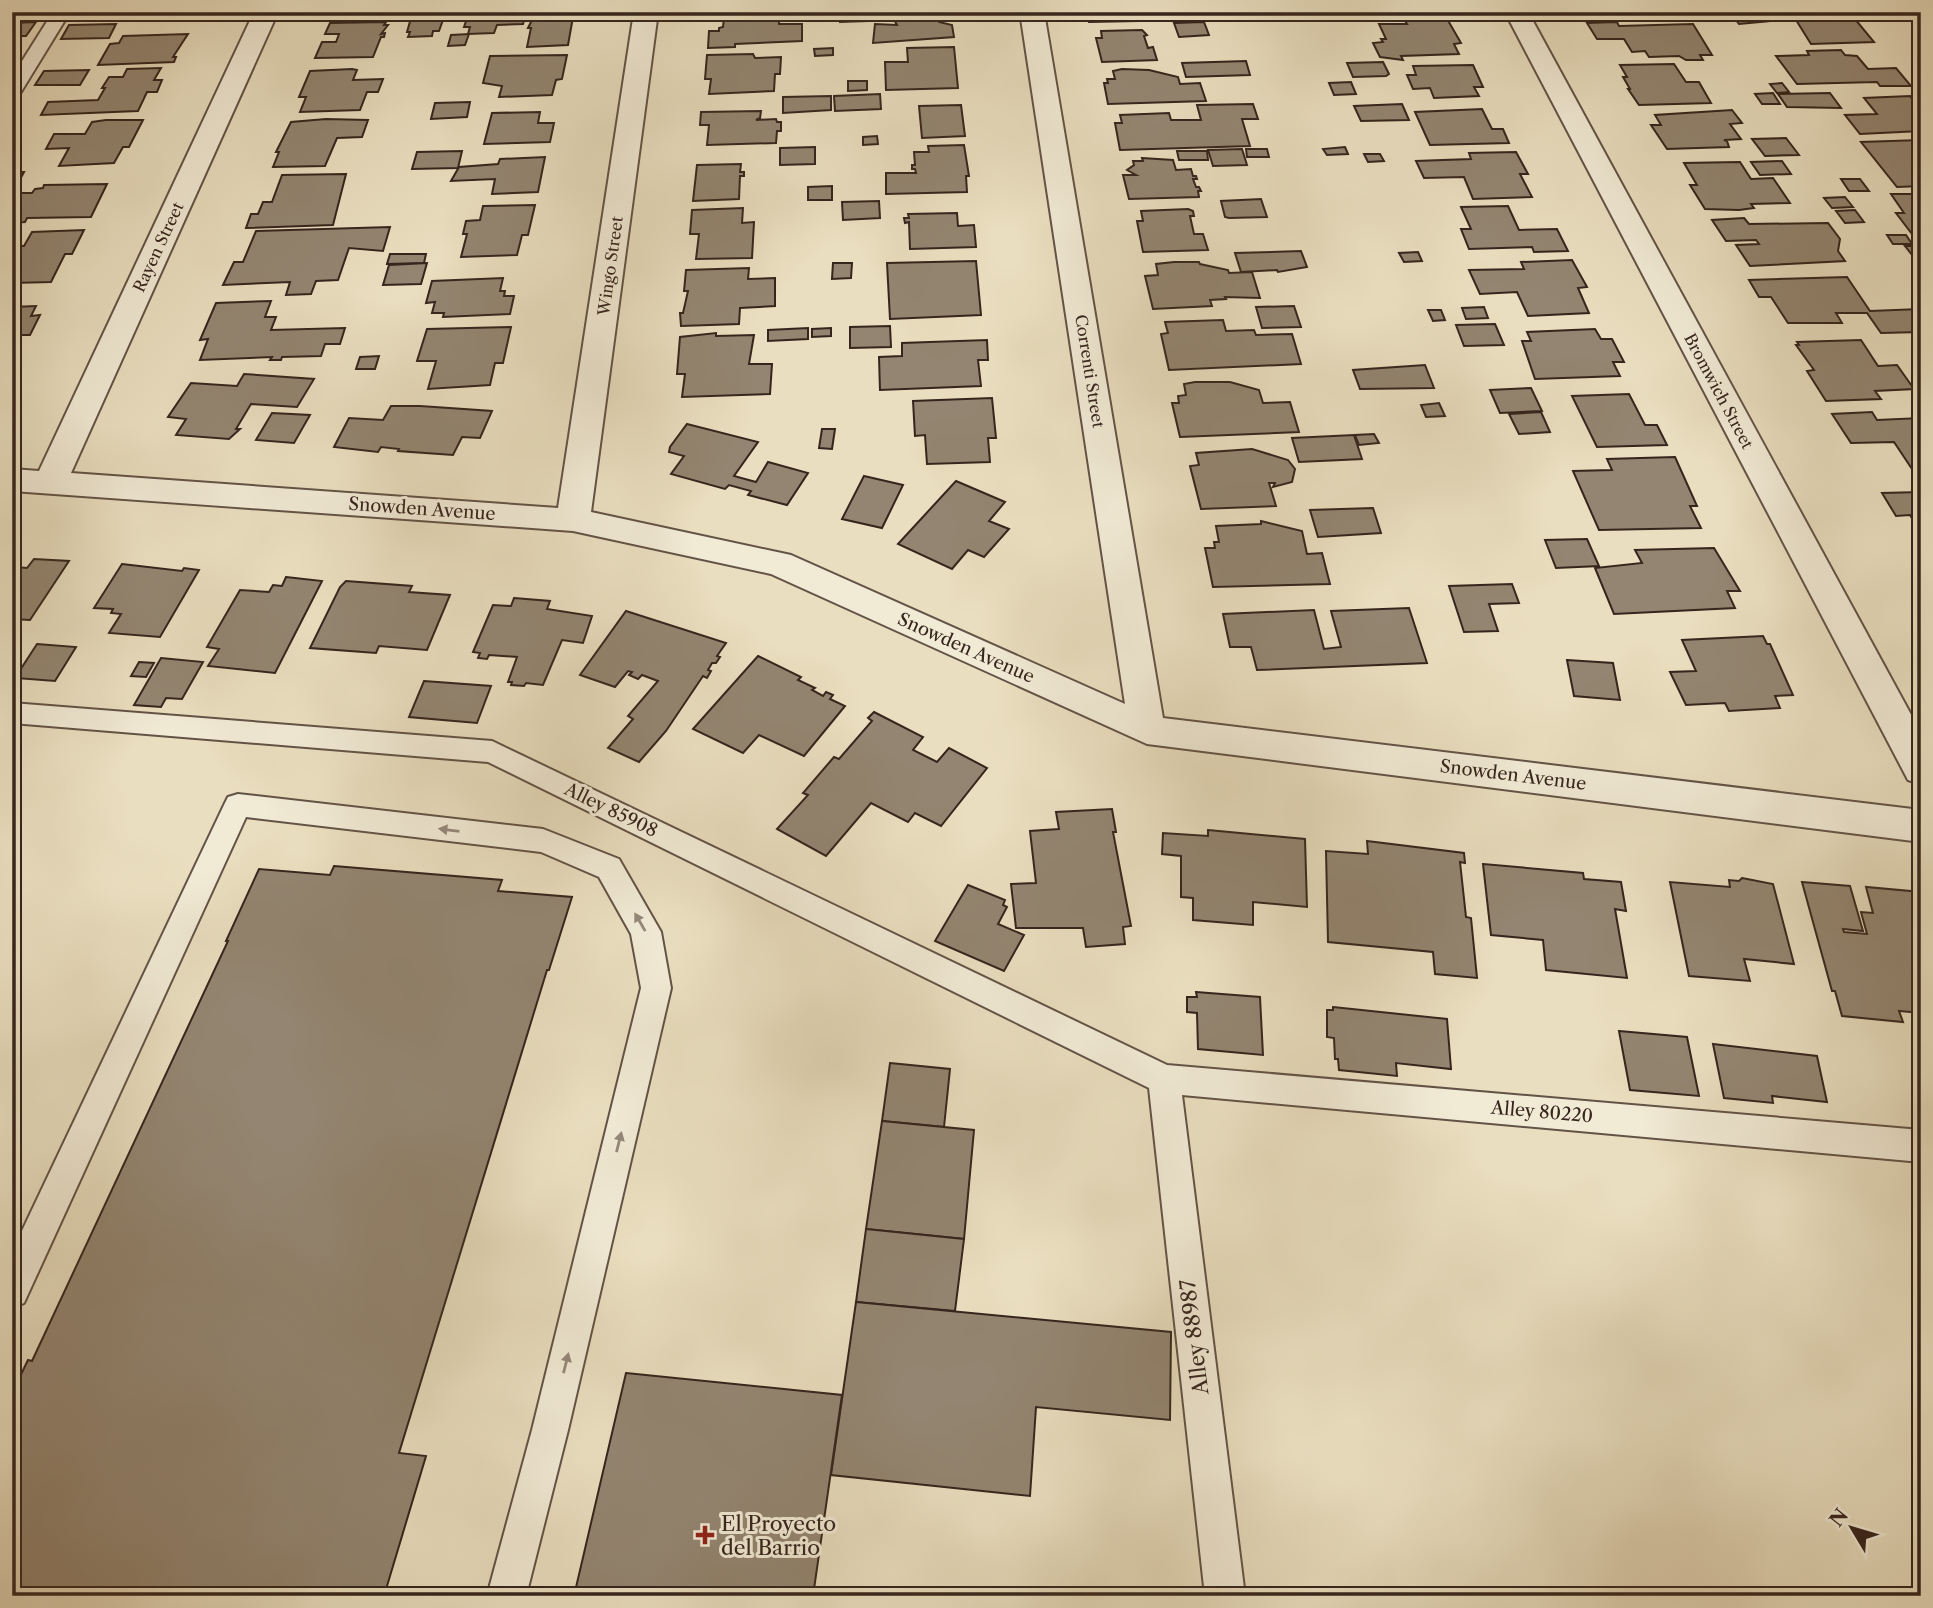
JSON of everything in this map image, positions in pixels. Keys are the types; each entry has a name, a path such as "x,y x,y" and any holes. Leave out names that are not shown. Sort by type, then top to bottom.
{"street":[{"name":"Rayen Street","path":"50,483 266,12"},
{"name":"Wingo Street","path":"573,520 646,12"},
{"name":"Correnti Street","path":"1032,12 1147,730"},
{"name":"Bromwich Street","path":"1516,12 1921,769"},
{"name":"Snowden Avenue","path":"12,480 573,520 779,564 1147,730 1921,826"}],"lane":[{"path":"12,92 62,12"},
{"name":"Alley 85908","path":"12,713 492,752 1164,1079"},
{"path":"12,1291 238,806 543,841 609,868 646,932 656,988 550,1430 506,1596"},
{"name":"Alley 80220","path":"1164,1079 1921,1146"},
{"name":"Alley 88987","path":"1164,1079 1225,1596"}],"building":[{"path":"12,12 42,12 36,21 12,21"},
{"path":"145,12 192,12 189,18 141,19"},
{"path":"333,12 387,12 386,16 378,17 331,17"},
{"path":"792,12 825,14 822,14 822,18 792,19"},
{"path":"840,12 871,12 872,16 868,16 868,21 840,22"},
{"path":"937,12 939,22 952,25 954,37 873,43 875,24 897,25 892,16 897,14"},
{"path":"1087,12 1154,12 1136,13 1138,21 1089,22"},
{"path":"1649,12 1714,12 1715,15 1651,16"},
{"path":"1730,12 1765,12 1772,21 1739,24"},
{"path":"469,13 526,13 523,24 497,25 494,33 468,34 470,27 464,27"},
{"path":"1850,13 1874,42 1811,44 1792,17 1792,14"},
{"path":"444,17 439,31 433,31 432,36 408,37 411,18"},
{"path":"573,17 568,45 527,47 531,28 528,28 533,18"},
{"path":"1446,17 1461,43 1454,44 1459,54 1401,56 1403,60 1380,57 1373,43 1386,39 1379,24 1407,24 1404,19"},
{"path":"724,18 779,18 779,24 802,24 802,41 708,48 709,31 719,31 719,28 723,27"},
{"path":"36,22 26,36 12,36 12,23"},
{"path":"386,22 384,25 388,25 381,34 385,33 384,37 381,37 373,57 315,58 322,42 336,42 339,34 325,34 330,23"},
{"path":"1204,22 1209,35 1179,37 1174,23"},
{"path":"1617,22 1619,26 1693,24 1712,55 1700,55 1703,60 1686,60 1679,56 1649,57 1645,51 1632,52 1624,39 1597,39 1587,23"},
{"path":"116,24 109,38 61,39 69,25"},
{"path":"1142,30 1147,35 1144,36 1148,48 1153,47 1157,60 1102,62 1096,38 1102,38 1101,31"},
{"path":"188,34 173,57 176,57 174,62 98,65 110,44 119,43 123,36"},
{"path":"469,34 465,45 448,46 451,35"},
{"path":"954,47 958,88 886,90 885,62 908,62 907,48"},
{"path":"833,48 833,55 815,56 814,49"},
{"path":"1841,50 1845,55 1857,56 1868,69 1896,68 1911,86 1880,86 1877,82 1797,84 1776,56 1809,55 1807,51"},
{"path":"753,54 755,58 781,57 780,74 775,74 774,91 709,94 711,79 705,79 707,55"},
{"path":"567,55 562,79 556,80 552,95 499,97 502,86 483,83 490,56"},
{"path":"1246,61 1250,75 1186,77 1182,63"},
{"path":"1383,62 1389,74 1386,76 1353,77 1347,63"},
{"path":"1674,64 1686,82 1699,82 1711,103 1639,105 1628,89 1623,77 1627,77 1620,65"},
{"path":"1473,65 1483,87 1474,87 1479,96 1434,98 1430,88 1413,89 1407,75 1416,75 1413,66"},
{"path":"161,68 154,80 162,80 157,92 147,92 138,111 41,115 48,102 98,100 109,77 123,77 127,69"},
{"path":"89,70 80,85 35,85 44,71"},
{"path":"357,70 353,80 383,79 378,92 367,92 360,110 300,112 306,97 299,97 310,71"},
{"path":"1149,70 1178,77 1180,84 1200,83 1206,101 1108,104 1104,83 1108,83 1107,79 1115,79 1113,71"},
{"path":"848,81 867,81 867,90 848,91"},
{"path":"1351,82 1356,94 1334,95 1329,83"},
{"path":"1782,83 1789,92 1777,93 1770,84"},
{"path":"1773,93 1780,104 1762,104 1755,94"},
{"path":"1830,93 1841,108 1787,107 1778,94"},
{"path":"880,94 881,109 835,111 834,96"},
{"path":"831,96 831,110 783,113 783,97"},
{"path":"1910,96 1921,109 1921,131 1860,134 1845,115 1877,114 1864,98"},
{"path":"470,102 467,117 431,119 435,103"},
{"path":"1253,104 1258,119 1242,119 1250,146 1120,150 1115,123 1122,123 1120,115 1169,113 1171,120 1201,120 1197,105"},
{"path":"1402,104 1409,120 1361,121 1354,106"},
{"path":"961,105 965,136 922,138 919,106"},
{"path":"1482,109 1492,129 1503,129 1509,143 1430,145 1415,112"},
{"path":"1732,110 1742,123 1730,124 1741,139 1724,140 1729,147 1667,149 1651,125 1661,125 1655,115"},
{"path":"761,111 760,118 756,120 776,119 781,122 776,143 707,145 709,125 700,125 701,112"},
{"path":"540,112 538,123 554,123 550,142 484,144 492,113"},
{"path":"143,120 129,147 123,147 114,163 59,166 69,148 46,149 54,134 85,134 92,122"},
{"path":"368,120 362,137 337,138 325,166 273,167 279,152 276,152 291,122"},
{"path":"877,136 878,144 863,145 863,137"},
{"path":"1786,138 1799,155 1765,156 1752,139"},
{"path":"1921,140 1921,186 1897,187 1861,142"},
{"path":"964,145 969,176 966,176 967,192 886,194 886,173 916,173 915,169 912,169 912,165 915,165 914,152 929,152 928,146"},
{"path":"815,147 815,164 780,165 780,148"},
{"path":"1345,147 1348,154 1327,155 1323,149"},
{"path":"1242,149 1247,165 1213,166 1208,150"},
{"path":"1246,149 1267,149 1269,157 1247,157"},
{"path":"462,151 458,168 412,169 417,152"},
{"path":"1177,151 1207,151 1208,160 1179,160"},
{"path":"1516,152 1528,174 1520,174 1532,197 1473,199 1464,177 1424,178 1416,161 1471,159 1469,153"},
{"path":"1364,154 1380,154 1384,161 1368,162"},
{"path":"545,157 538,192 492,194 495,179 451,181 459,167 498,164 500,159"},
{"path":"1142,158 1173,160 1176,170 1191,169 1197,179 1193,179 1196,187 1201,191 1198,191 1199,197 1129,199 1123,175 1136,175 1127,170 1134,165 1133,161 1143,161"},
{"path":"1782,161 1791,174 1760,175 1751,162"},
{"path":"1740,162 1751,179 1773,178 1790,203 1751,204 1754,208 1739,210 1705,209 1690,185 1697,185 1684,163"},
{"path":"741,164 740,172 744,172 744,176 740,176 739,199 693,201 697,165"},
{"path":"12,172 24,172 15,189 12,189"},
{"path":"346,174 333,225 246,228 251,214 258,214 263,202 272,202 282,175"},
{"path":"1841,179 1860,179 1869,191 1849,191"},
{"path":"107,184 91,217 27,218 25,222 12,223 12,193 32,193 44,185"},
{"path":"832,186 832,200 808,200 808,187"},
{"path":"1891,194 1921,194 1921,237 1915,238 1896,213 1904,213"},
{"path":"1845,197 1853,207 1832,208 1824,198"},
{"path":"1261,199 1267,217 1225,217 1221,201"},
{"path":"879,201 880,218 843,220 842,202"},
{"path":"535,205 528,235 522,235 517,255 461,257 467,234 463,234 466,221 480,220 483,206"},
{"path":"1508,206 1519,230 1557,229 1568,251 1534,252 1532,247 1469,249 1461,229 1471,229 1461,207"},
{"path":"743,208 742,223 754,222 752,258 696,259 699,234 690,234 692,210"},
{"path":"1855,210 1864,222 1845,223 1836,211"},
{"path":"1141,211 1193,211 1194,216 1190,216 1194,234 1203,234 1208,250 1143,252 1137,221 1143,221"},
{"path":"957,213 958,226 974,225 976,247 910,249 909,222 905,223 904,218 909,218 908,214"},
{"path":"1744,218 1749,224 1828,223 1840,239 1838,251 1845,261 1750,266 1736,245 1759,244 1756,240 1726,241 1712,220"},
{"path":"390,227 383,251 349,248 338,280 316,281 311,294 286,295 290,282 223,285 234,262 243,262 256,231"},
{"path":"84,230 72,254 65,254 51,282 12,283 12,246 24,246 32,232"},
{"path":"1887,235 1906,235 1912,244 1893,244"},
{"path":"1905,246 1921,246 1921,265 1920,265"},
{"path":"1301,251 1307,267 1278,272 1241,272 1235,253"},
{"path":"1418,252 1422,261 1404,262 1399,253"},
{"path":"390,254 426,254 424,263 387,264"},
{"path":"1572,260 1587,287 1578,288 1589,313 1528,316 1517,292 1480,294 1469,270 1524,269 1521,262"},
{"path":"976,261 981,315 890,319 887,263"},
{"path":"1199,262 1228,270 1229,273 1252,272 1260,298 1225,297 1226,299 1210,300 1212,306 1153,309 1145,276 1158,275 1156,264"},
{"path":"427,263 421,284 383,285 389,265"},
{"path":"833,263 852,263 851,278 832,279"},
{"path":"749,268 748,279 775,278 775,306 740,308 739,324 681,326 680,313 683,313 688,291 684,291 686,270"},
{"path":"1847,277 1870,311 1920,309 1921,327 1917,327 1920,332 1881,333 1867,313 1836,313 1842,323 1788,323 1771,297 1759,297 1749,280"},
{"path":"503,278 500,291 505,291 504,296 514,296 510,314 443,317 444,313 432,313 435,302 426,303 432,281"},
{"path":"271,301 265,317 276,317 271,330 345,328 340,344 325,344 321,356 282,357 281,360 270,360 272,357 200,360 208,339 200,340 216,303"},
{"path":"36,306 31,316 40,315 30,335 21,335 12,348 12,307"},
{"path":"1294,306 1301,327 1262,328 1256,307"},
{"path":"1484,307 1488,318 1466,319 1462,308"},
{"path":"1428,310 1441,310 1445,320 1433,321"},
{"path":"1223,320 1226,331 1254,330 1256,335 1292,334 1301,364 1169,370 1161,334 1168,333 1165,322"},
{"path":"1495,324 1504,345 1464,346 1456,325"},
{"path":"890,326 891,347 850,348 850,327"},
{"path":"511,327 503,363 495,363 490,385 428,389 436,361 417,361 427,329"},
{"path":"808,328 808,339 768,341 768,330"},
{"path":"831,328 831,336 812,337 812,329"},
{"path":"1595,329 1601,339 1612,339 1624,362 1613,362 1620,376 1535,379 1522,341 1531,341 1527,332"},
{"path":"716,333 716,336 754,335 749,364 772,364 770,394 682,397 685,374 677,374 680,337"},
{"path":"987,340 988,360 978,360 981,386 880,390 879,357 902,356 902,343"},
{"path":"1861,340 1878,366 1897,365 1914,389 1875,391 1881,399 1826,401 1807,371 1814,370 1796,345 1799,345 1797,342"},
{"path":"379,356 375,369 356,369 360,357"},
{"path":"1425,365 1434,388 1360,389 1353,370"},
{"path":"244,374 314,379 297,407 251,404 236,429 240,429 229,439 176,435 186,419 168,417 191,383 237,386"},
{"path":"1230,382 1259,390 1263,403 1290,402 1299,432 1180,437 1172,403 1179,403 1178,396 1186,395 1184,384"},
{"path":"1531,388 1542,411 1500,413 1490,390"},
{"path":"1629,394 1645,425 1657,425 1667,445 1597,447 1572,396"},
{"path":"992,398 996,438 988,438 990,462 927,464 925,435 915,436 913,401"},
{"path":"1439,403 1445,416 1426,417 1421,405"},
{"path":"391,406 492,411 480,438 462,437 453,455 381,447 378,452 334,447 349,418 383,420"},
{"path":"1541,412 1550,432 1519,434 1509,414"},
{"path":"1872,412 1877,420 1921,418 1921,475 1916,475 1894,442 1851,443 1832,414"},
{"path":"272,413 310,415 294,443 256,440"},
{"path":"687,424 758,442 734,476 756,482 768,462 808,473 787,505 748,495 751,491 729,485 725,489 671,474 684,456 669,452 670,447"},
{"path":"822,429 835,429 832,449 819,448"},
{"path":"1374,434 1379,443 1359,445 1355,435"},
{"path":"1354,435 1362,459 1299,462 1292,438"},
{"path":"1252,449 1288,460 1295,469 1292,482 1273,487 1275,483 1269,483 1276,506 1201,509 1190,466 1199,465 1196,453"},
{"path":"1675,457 1697,506 1690,506 1701,528 1599,530 1573,471 1612,470 1607,459"},
{"path":"864,476 903,485 882,528 842,519"},
{"path":"956,481 1005,502 989,521 1009,529 984,557 968,550 952,569 898,544"},
{"path":"1921,492 1921,533 1910,515 1896,516 1882,493"},
{"path":"1373,508 1381,533 1318,537 1310,510"},
{"path":"1261,521 1302,531 1307,554 1322,553 1330,584 1213,587 1205,548 1215,548 1214,542 1219,542 1216,526 1261,524"},
{"path":"1587,539 1599,566 1556,568 1545,540"},
{"path":"1714,548 1740,591 1727,591 1735,608 1614,614 1595,568 1642,563 1635,550"},
{"path":"34,559 69,561 30,620 12,619 12,571 16,567 27,568"},
{"path":"122,564 182,571 184,568 199,570 160,637 109,633 121,614 111,613 113,609 94,608"},
{"path":"286,577 322,581 275,673 208,666 219,649 207,647 240,590 269,592 273,585 282,586"},
{"path":"346,581 412,586 409,592 450,595 427,650 379,646 376,653 310,648 340,587"},
{"path":"1512,584 1519,603 1489,604 1498,631 1464,632 1449,586"},
{"path":"514,598 550,601 547,609 592,616 583,643 562,640 543,685 511,685 512,682 508,682 517,657 489,655 487,659 478,658 480,653 473,652 493,605 511,606"},
{"path":"1409,608 1427,663 1257,670 1251,647 1230,647 1223,614 1314,610 1324,649 1341,647 1331,611"},
{"path":"626,611 726,643 717,656 720,657 716,663 712,663 708,670 711,671 707,678 703,676 666,731 639,762 608,748 633,719 628,716 658,681 642,675 638,679 629,675 632,672 628,671 615,687 580,675"},
{"path":"1763,636 1767,644 1770,644 1793,695 1775,696 1780,708 1729,711 1725,703 1686,705 1670,672 1696,671 1682,640"},
{"path":"37,644 76,647 55,681 15,678"},
{"path":"758,656 801,677 798,680 815,688 812,690 823,696 826,692 833,695 830,699 845,706 804,756 759,735 743,753 693,729"},
{"path":"161,658 203,662 182,699 166,698 161,707 134,705"},
{"path":"1567,660 1613,663 1620,700 1574,696"},
{"path":"139,662 154,663 146,677 131,676"},
{"path":"424,681 491,686 477,723 409,717"},
{"path":"874,712 923,737 913,750 937,762 949,748 987,768 941,826 915,813 908,822 871,803 826,856 777,829 808,795 803,793 834,757 839,759 872,721 868,718"},
{"path":"1112,809 1116,832 1113,832 1131,926 1123,927 1125,944 1086,947 1083,928 1016,928 1011,884 1036,883 1030,831 1059,829 1056,812"},
{"path":"1208,830 1305,839 1307,907 1253,902 1253,925 1193,920 1193,898 1181,897 1181,856 1162,854 1163,833 1208,836"},
{"path":"1367,841 1464,853 1465,863 1460,862 1466,917 1471,918 1477,978 1435,974 1433,952 1328,942 1326,851 1368,854"},
{"path":"1483,864 1583,873 1584,879 1621,882 1626,911 1615,909 1627,978 1546,970 1543,940 1491,935"},
{"path":"334,866 502,880 498,891 572,897 547,970 399,1453 426,1456 384,1596 67,1596 12,1589 12,1393 28,1360 32,1361 259,869 330,875"},
{"path":"1742,878 1773,884 1794,964 1744,959 1750,981 1689,976 1670,882 1730,887 1729,880 1739,881"},
{"path":"1802,882 1850,886 1863,931 1843,929 1844,932 1867,934 1861,912 1873,913 1866,887 1921,892 1921,1013 1899,1011 1903,1022 1842,1016 1835,991 1832,991"},
{"path":"968,885 1005,900 1003,905 1007,907 998,924 1024,935 1004,971 935,941"},
{"path":"1196,992 1260,997 1263,1055 1198,1049 1197,1013 1187,1012 1187,997 1197,997"},
{"path":"1333,1007 1447,1019 1451,1069 1396,1063 1397,1076 1339,1070 1338,1059 1335,1059 1334,1038 1327,1037 1327,1010 1333,1010"},
{"path":"1619,1031 1687,1037 1699,1096 1630,1090"},
{"path":"1713,1044 1817,1056 1827,1102 1772,1096 1773,1103 1724,1098"},
{"path":"890,1063 950,1069 944,1127 882,1121"},
{"path":"882,1121 974,1130 964,1239 866,1229"},
{"path":"866,1229 964,1239 955,1311 856,1302"},
{"path":"856,1302 1171,1332 1170,1420 1036,1407 1030,1496 831,1475"},
{"name":"El Proyecto del Barrio","path":"626,1373 842,1395 813,1596 574,1596"}],"place":[{"name":"El Proyecto del Barrio","path":"705,1535"}]}
